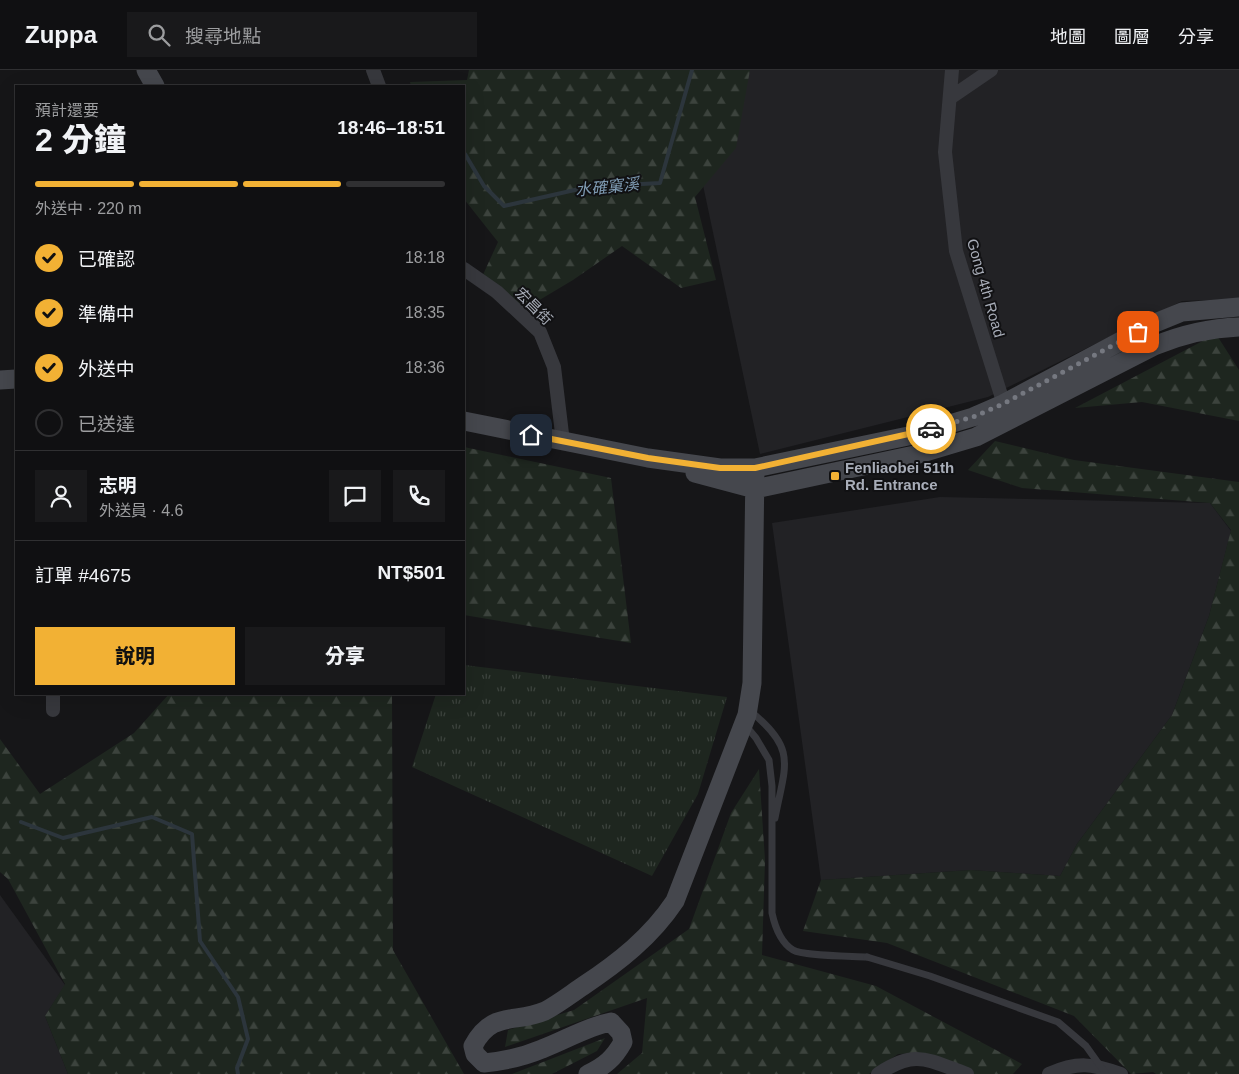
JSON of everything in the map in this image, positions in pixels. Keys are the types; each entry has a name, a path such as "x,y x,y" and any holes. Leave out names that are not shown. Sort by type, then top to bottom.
{"main road":[{"path":"146,70 154,85"},
{"path":"648,458 755,489 919,454 976,437 1007,412 1155,323 1182,312 1239,307"},
{"path":"465,421 648,458 720,468 755,468 914,435 973,417 1007,412 1181,335 1209,328 1239,327"},
{"path":"0,380 15,379"},
{"path":"588,1074 604,1067 615,1056 623,1042 621,1034 611,1022 595,1025 544,1048 503,1061 484,1063 475,1054 473,1046 487,1026 503,1019 544,1012 622,960 660,923 675,901 746,717 752,683 755,468"}],"street":[{"path":"373,70 379,85"},
{"name":"Gong 4th Road","path":"952,70 945,152 956,251 1007,412"},
{"path":"950,98 991,70"},
{"name":"宏昌街","path":"465,270 497,292 540,332 554,367 563,442"},
{"path":"53,695 53,710"},
{"path":"878,1074 904,1059 921,1059 966,1074"},
{"path":"1049,1074 1061,1068 1093,1064 1121,1074"}],"lane":[{"path":"746,717 778,740 786,756 784,780 772,836"},
{"path":"746,717 769,760 772,786 772,913 775,926 783,941 793,950 805,953 867,957 930,976 1058,1022 1086,1046 1106,1074"}],"shaded area":[{"path":"721,70 1239,70 1239,299 1182,301 988,397 760,454 693,138"},
{"path":"940,497 1210,503 1231,531 1209,616 1172,715 1077,844 1060,876 971,870 821,880 772,523"},
{"path":"0,895 65,985 45,1016 68,1074 0,1074"}],"green space":[{"path":"469,70 750,70 736,148 695,197 716,280 681,288 622,246 573,280 516,314 481,279 498,242 465,200 465,85 411,85 410,82 467,80"},
{"path":"1216,334 1239,370 1239,421 1142,402 1075,408"},
{"path":"995,441 1074,460 1239,482 1239,1074 1156,1074 1153,1072 1131,1074 1074,1016 887,943 803,931 821,880 971,870 1060,876 1077,844 1172,715 1209,616 1231,530 1210,503 1022,488 968,470"},
{"path":"465,447 611,478 631,643 465,615"},
{"path":"465,665 727,697 698,794 652,876 412,767 436,695 465,695"},
{"path":"168,695 392,695 393,950 464,1074 68,1074 45,1016 65,984 8,879 0,872 0,739 40,794 134,733"},
{"path":"759,769 765,860 762,955 876,986 1022,1064 1013,1074 970,1074 919,1053 898,1054 869,1074 617,1074 642,1053 647,998 505,1047 508,1030 574,1010 689,929 731,813"},
{"path":"605,1038 597,1051 552,1074 512,1074"}],"waterway":[{"name":"水確窠溪","path":"465,154 484,186 504,206 588,187 660,183 692,70"},
{"path":"21,822 63,838 152,817 192,834 200,941 238,997 248,1039 237,1068 238,1074"}],"way so far":[{"path":"931,429 973,417 1003,404 1138,332"}],"place":[{"name":"Fenliaobei 51th Rd. Entrance","path":"835,476"}],"route":[{"path":"531,435 648,458 720,468 755,468 914,435 931,429"}]}
